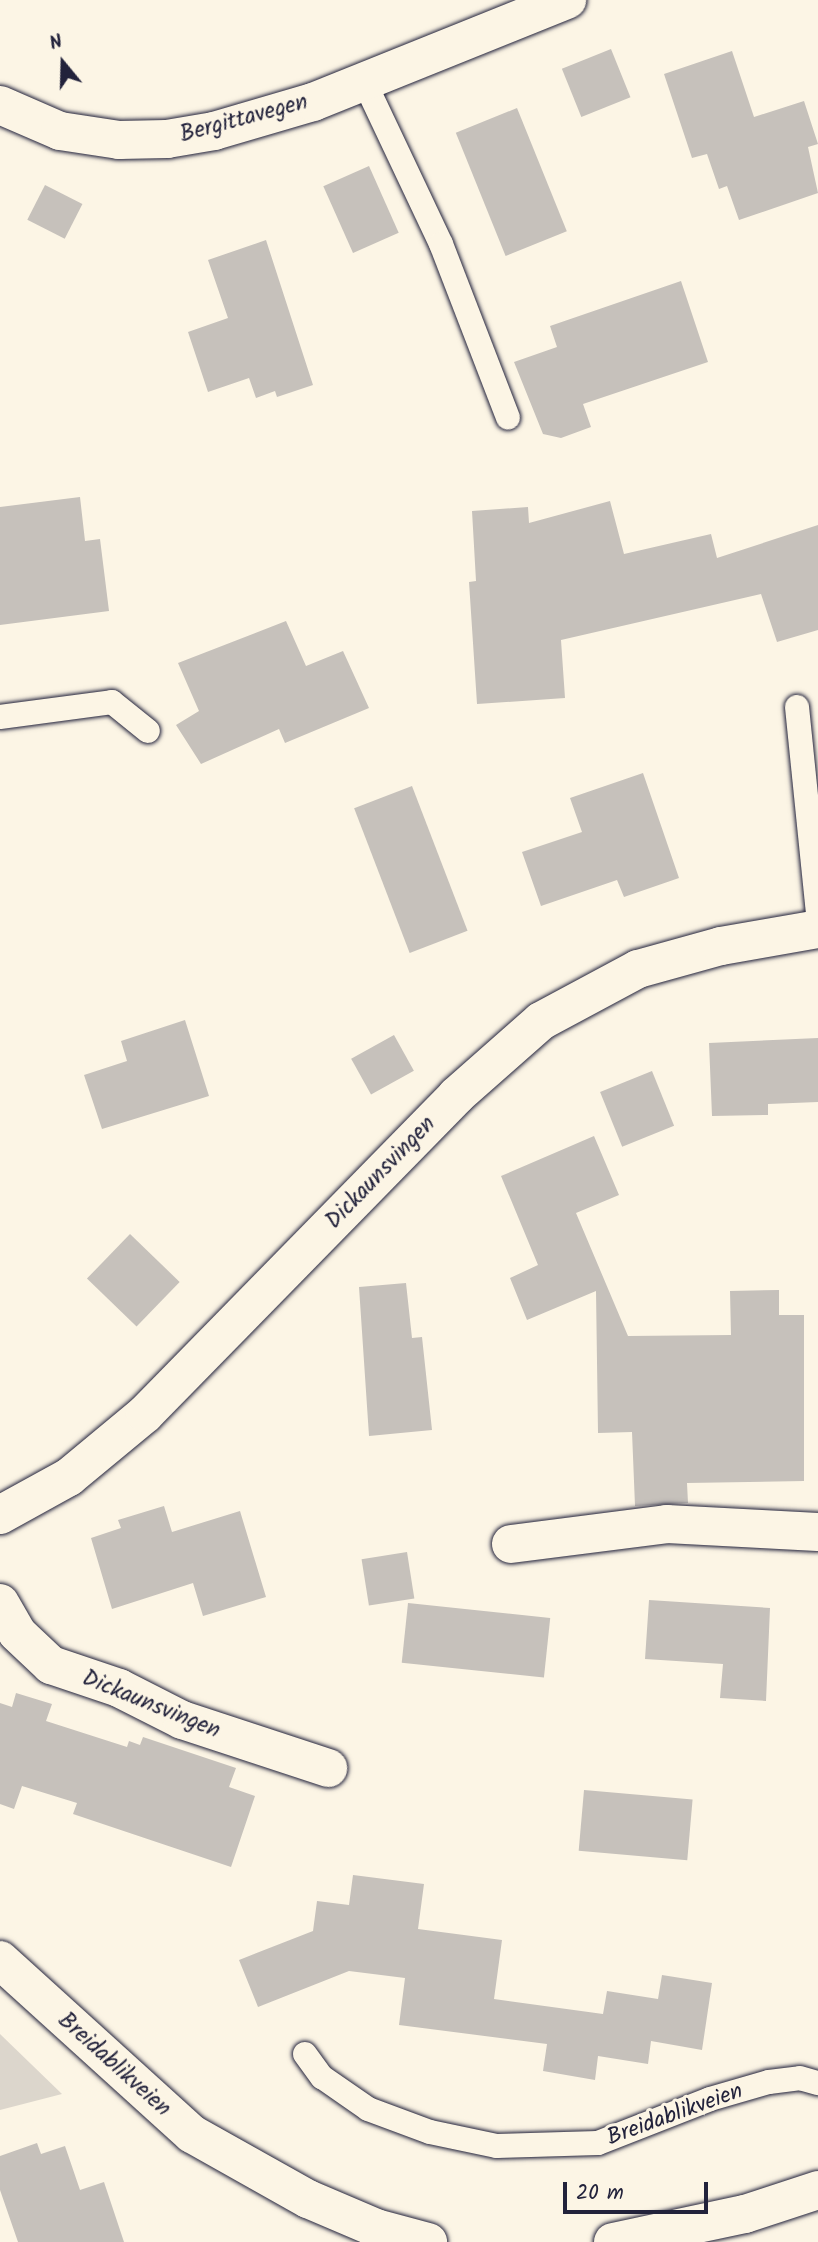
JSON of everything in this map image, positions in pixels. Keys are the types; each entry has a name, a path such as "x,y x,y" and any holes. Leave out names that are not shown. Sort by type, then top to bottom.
{"street":[{"name":"Bergittavegen","path":"0,105 61,131 119,140 167,139 288,109 364,82 567,0"},
{"name":"Dickaunsvingen","path":"0,1515 69,1478 145,1414 456,1096 541,1021 638,969 721,946 818,929"},
{"path":"511,1544 667,1524 818,1532"},
{"name":"Dickaunsvingen","path":"0,1603 18,1633 51,1665 119,1688 182,1720 328,1768"},
{"name":"Breidablikveien","path":"0,1960 192,2134 309,2199 376,2228 428,2242"},
{"path":"613,2242 745,2214 818,2190"}],"lane":[{"path":"364,82 441,244 508,418"},
{"path":"0,717 113,702 148,731"},
{"path":"797,707 818,914"},
{"name":"Breidablikveien","path":"305,2054 322,2077 368,2109 430,2132 497,2146 598,2143 710,2099 769,2082 800,2078 818,2083"}],"shaded area":[{"path":"0,2034 62,2094 0,2110"}],"building":[{"path":"611,49 630,97 581,117 562,69"},
{"path":"732,51 754,117 804,101 818,144 808,147 818,193 739,220 727,186 719,189 707,154 692,158 664,74"},
{"path":"517,108 567,231 506,256 456,133"},
{"path":"369,166 399,233 353,253 323,186"},
{"path":"45,185 82,204 65,239 27,220"},
{"path":"266,240 313,385 277,397 275,391 256,398 249,378 208,392 188,332 228,318 208,260"},
{"path":"681,281 708,362 583,404 591,427 561,438 543,434 514,362 557,347 550,326"},
{"path":"80,497 85,541 100,539 109,611 0,625 0,507"},
{"path":"610,501 624,554 711,534 717,558 818,525 818,630 777,642 761,594 561,640 565,698 477,704 469,582 476,581 472,511 528,507 529,523"},
{"path":"286,621 306,666 343,651 369,708 285,743 279,729 201,764 176,725 199,711 178,663"},
{"path":"643,773 679,878 624,897 617,880 541,906 522,852 582,832 570,798"},
{"path":"412,786 468,931 410,953 354,808"},
{"path":"185,1020 209,1096 102,1129 84,1075 127,1061 121,1041"},
{"path":"394,1035 414,1071 371,1095 351,1059"},
{"path":"818,1038 818,1102 768,1104 768,1115 712,1116 709,1043"},
{"path":"652,1071 674,1126 622,1147 600,1092"},
{"path":"594,1136 619,1195 576,1213 628,1336 731,1335 730,1291 779,1290 779,1315 804,1315 804,1481 687,1483 688,1503 635,1506 632,1432 598,1433 596,1291 527,1320 510,1278 538,1265 501,1176"},
{"path":"130,1234 180,1282 137,1327 87,1279"},
{"path":"406,1283 412,1338 422,1337 432,1430 369,1436 359,1287"},
{"path":"164,1506 172,1532 240,1511 266,1597 203,1616 193,1583 112,1609 91,1538 121,1528 118,1520"},
{"path":"407,1552 414,1598 369,1606 362,1559"},
{"path":"649,1600 770,1608 766,1701 720,1698 723,1664 645,1659"},
{"path":"408,1603 550,1618 544,1678 402,1663"},
{"path":"16,1693 52,1704 46,1721 127,1747 129,1741 140,1745 143,1737 236,1768 229,1787 255,1796 231,1867 73,1814 77,1803 22,1786 14,1809 0,1804 0,1703 12,1707"},
{"path":"584,1790 693,1799 687,1860 579,1851"},
{"path":"353,1875 424,1884 418,1929 502,1940 494,1999 603,2014 607,1991 658,1999 662,1975 712,1983 702,2050 651,2041 648,2064 598,2056 595,2080 543,2071 547,2044 399,2025 405,1978 349,1971 258,2007 239,1960 313,1931 317,1901 349,1905"},
{"path":"37,2143 41,2154 65,2146 80,2190 104,2182 124,2242 18,2242 0,2190 0,2156"}]}
